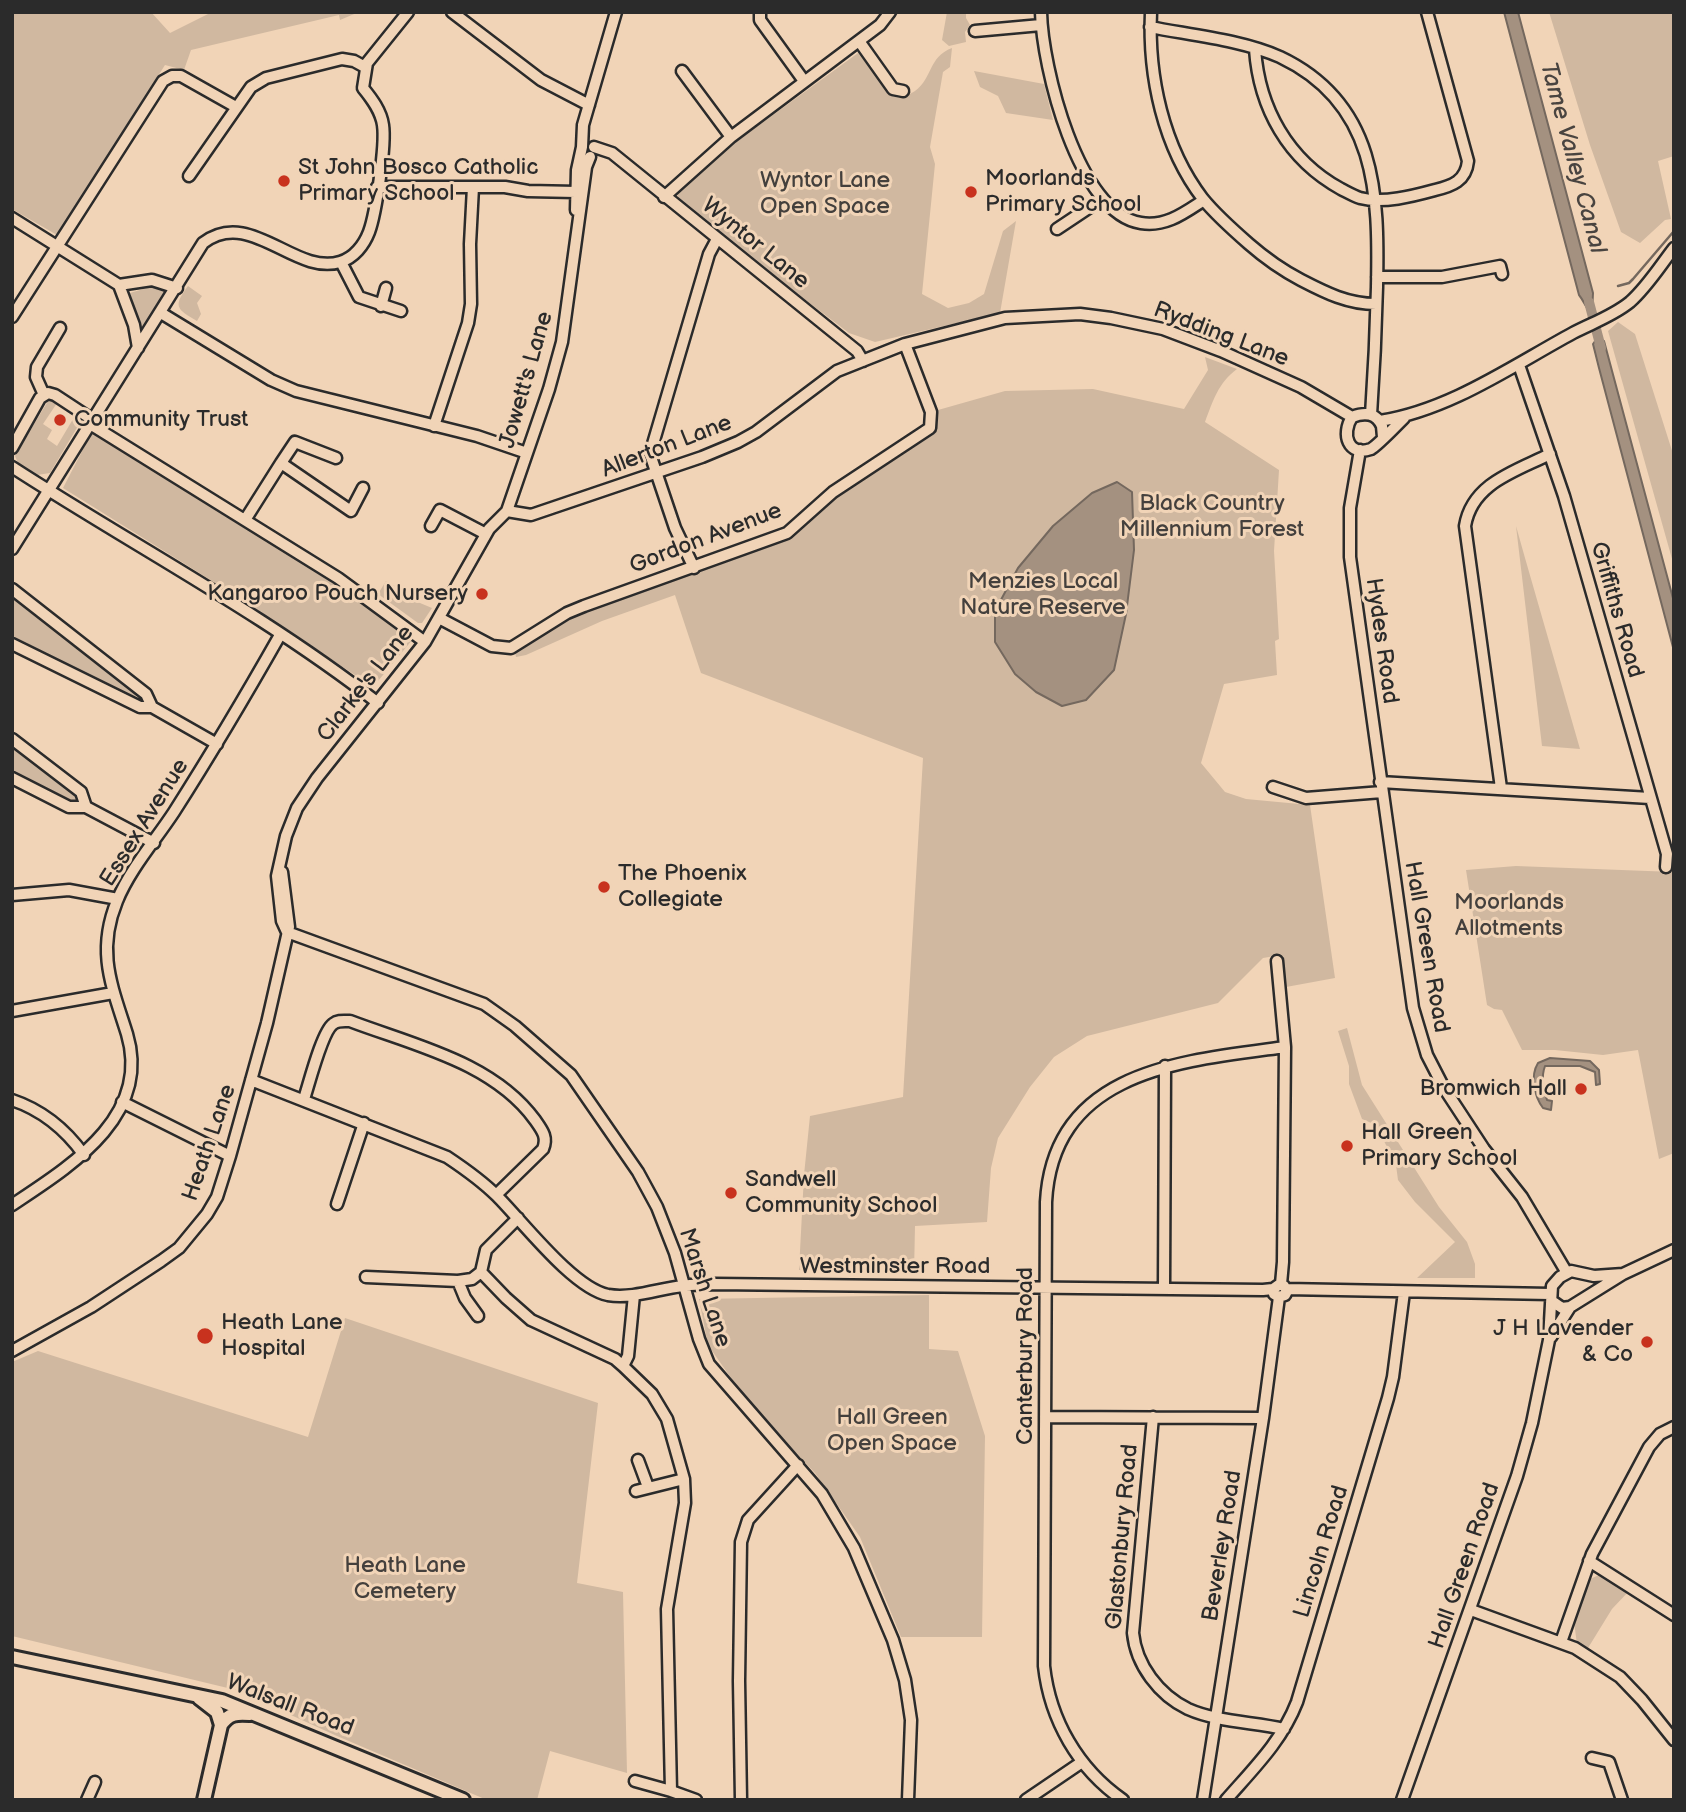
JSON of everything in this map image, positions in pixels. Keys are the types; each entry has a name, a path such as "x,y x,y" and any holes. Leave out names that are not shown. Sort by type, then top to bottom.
{"main road":[{"name":"Walsall Road","path":"12,1657 222,1700 464,1800"},
{"path":"192,1694 211,1705 217,1712 221,1725"},
{"path":"204,1800 221,1725 236,1713 257,1714"}],"street":[{"path":"12,549 203,243 218,234 239,232 321,263 341,262 359,250 369,231 384,139 383,123 377,106 363,88 365,67 408,12"},
{"path":"452,12 541,80 588,109"},
{"path":"589,150 583,125 616,12"},
{"path":"760,12 765,27 804,81"},
{"path":"664,197 731,137 880,25 890,12"},
{"path":"1041,12 1047,63 1060,110 1077,157 1101,199 1126,219 1150,224 1176,218 1204,200"},
{"path":"1151,12 1155,85 1164,120 1185,169 1204,200 1239,235 1283,271 1330,295 1360,304 1376,304"},
{"path":"1255,49 1256,68 1263,96 1275,123 1290,147 1309,167 1357,197 1376,200 1419,194 1448,187 1461,179 1466,170 1467,156 1427,12"},
{"path":"975,31 1041,25"},
{"path":"1150,27 1278,56 1302,70 1323,88 1342,109 1363,145 1376,200 1376,418 1383,430 1382,437"},
{"path":"859,41 893,89 903,91"},
{"path":"189,176 251,87 266,78 342,59 365,67"},
{"path":"682,71 731,137"},
{"path":"13,316 163,81 172,76 181,76 236,107"},
{"path":"566,94 592,92"},
{"name":"Wyntor Lane","path":"589,150 608,150 857,351 863,361"},
{"name":"Jowett's Lane","path":"488,532 507,511 549,389 562,342 589,150"},
{"name":"Jowett's Lane","path":"577,232 576,192 589,150"},
{"path":"377,187 473,187 578,192 585,178"},
{"path":"434,426 468,323 471,304 473,187"},
{"path":"1057,229 1101,199"},
{"path":"12,218 119,285 134,325 138,348"},
{"path":"694,568 675,528 650,454 709,254 717,239"},
{"path":"1404,417 1373,448 1360,450 1351,446 1346,439 1346,428 1352,417 1364,414 1376,418 1404,417 1429,408 1519,365 1630,302 1674,248"},
{"path":"341,262 359,296 401,311"},
{"path":"1377,277 1442,277 1500,266 1502,274"},
{"path":"119,285 152,280 177,288"},
{"path":"381,306 386,288"},
{"path":"160,313 271,380 296,391 477,436 527,453"},
{"name":"Rydding Lane","path":"863,361 905,344 1005,318 1054,314 1111,318 1163,329 1221,351 1301,387 1352,417"},
{"path":"44,396 36,377 37,367 60,328"},
{"name":"Gordon Avenue","path":"439,618 492,646 511,648 567,613 787,533 834,492 930,428 931,412 905,344"},
{"name":"Allerton Lane","path":"507,511 531,515 738,442 756,432 837,371 863,361"},
{"name":"Griffiths Road","path":"1519,365 1550,454 1667,854 1666,867"},
{"path":"12,448 40,398 47,393 55,395 92,422 357,591 425,642"},
{"path":"245,520 295,442 336,458"},
{"name":"Hydes Road","path":"1360,450 1350,508 1350,557 1389,838"},
{"path":"1501,788 1465,526 1469,507 1482,490 1550,454"},
{"path":"281,463 351,511 363,488"},
{"path":"12,467 281,635 338,672 378,703"},
{"path":"431,526 440,510 488,532"},
{"name":"Clarke's Lane","path":"287,932 290,918 281,865 289,828 307,791 425,642 488,532"},
{"path":"12,589 146,694 152,707"},
{"name":"Essex Avenue","path":"12,1205 84,1155 106,1132 122,1102 129,1086 129,1041 108,976 109,924 129,878 217,744 281,635"},
{"path":"12,644 140,707 152,707 217,744"},
{"path":"12,740 81,792 86,807"},
{"path":"12,779 69,807 86,807 154,843"},
{"path":"1273,787 1307,798 1381,787 1501,788 1650,798"},
{"name":"Hall Green Road","path":"1389,838 1413,1008 1427,1055 1444,1088 1484,1149 1522,1197 1567,1273"},
{"path":"12,895 69,890 118,900"},
{"name":"Heath Lane","path":"12,1351 91,1307 179,1248 207,1214 217,1196 230,1156 267,1023 287,932"},
{"name":"Marsh Lane","path":"287,932 484,1004 515,1026 579,1085 638,1172 657,1207 675,1253 699,1339 709,1364 822,1494 844,1529 872,1589 899,1659 907,1689 911,1720 908,1800"},
{"name":"Beverley Road","path":"1203,1800 1263,1418 1283,1262 1285,1047 1277,961"},
{"path":"12,1011 113,993"},
{"path":"304,1099 324,1037 332,1024 338,1021 349,1021 476,1070 504,1088 531,1114 544,1133 546,1143 496,1195"},
{"name":"Canterbury Road","path":"1124,1800 1108,1789 1082,1762 1058,1720 1046,1682 1047,1186 1060,1144 1078,1118 1095,1101 1138,1075 1165,1066 1285,1047"},
{"path":"1164,1289 1165,1066"},
{"name":"Westminster Road","path":"251,1080 447,1157 473,1174 496,1195 572,1274 609,1295 634,1295 685,1286 1280,1290 1551,1298"},
{"path":"12,1100 48,1117 84,1155"},
{"path":"122,1102 230,1156"},
{"path":"337,1204 364,1123"},
{"path":"366,1277 458,1281 472,1279 481,1272 486,1250 518,1218"},
{"path":"1623,1274 1594,1276 1567,1273 1555,1282 1551,1298 1562,1308 1570,1307 1623,1274 1674,1250"},
{"path":"481,1272 531,1320 615,1359 652,1394 667,1419 684,1479 685,1503 667,1609 671,1791"},
{"path":"1579,1274 1586,1287 1581,1299"},
{"path":"458,1281 464,1298 478,1316"},
{"name":"Lincoln Road","path":"1226,1800 1284,1730 1303,1685 1388,1398 1404,1292"},
{"path":"623,1366 628,1356 634,1295"},
{"name":"Hall Green Road","path":"1402,1800 1517,1476 1532,1423 1549,1340 1551,1298"},
{"name":"Hall Green Road","path":"1549,1340 1570,1307"},
{"path":"1045,1416 1263,1418"},
{"name":"Glastonbury Road","path":"1153,1417 1133,1643 1148,1675 1164,1692 1188,1709 1284,1730"},
{"path":"1561,1642 1589,1561 1649,1447 1660,1434 1674,1427"},
{"path":"638,1460 648,1487"},
{"path":"741,1800 741,1542 748,1520 798,1465"},
{"path":"636,1492 684,1479"},
{"path":"1589,1561 1674,1615"},
{"path":"1471,1610 1576,1648 1620,1677 1674,1740"},
{"path":"1592,1758 1609,1762 1622,1800"},
{"path":"1026,1800 1082,1762"},
{"path":"635,1781 695,1800"},
{"path":"87,1800 95,1782"}],"green space":[{"path":"12,12 151,12 170,33 212,12 359,12 340,20 339,15 191,50 184,70 165,65 57,235 12,209"},
{"path":"947,12 966,12 970,25 965,32 966,42 949,46 942,40"},
{"path":"1549,12 1674,12 1674,156 1658,161 1671,219 1665,220 1640,243 1621,232 1590,145"},
{"name":"Wyntor Lane Open Space","path":"952,48 950,67 943,72 930,147 935,164 922,294 948,308 969,303 984,294 1003,231 1016,221 1000,313 875,342 849,333 678,198 677,190 714,158 858,53 892,96 899,98 921,86 934,62"},
{"path":"974,71 1044,84 1053,120 1006,113 998,96 980,87"},
{"path":"157,285 163,287 166,296 147,326 140,326 130,293"},
{"path":"188,286 202,296 197,303 201,314 197,321 179,306 180,298"},
{"path":"1618,322 1635,334 1674,457 1674,566 1608,331"},
{"name":"Menzies Local Nature Reserve","path":"1205,357 1237,369 1221,386 1205,422 1279,470 1274,551 1279,639 1275,641 1277,675 1224,684 1201,763 1225,792 1246,799 1310,805 1335,978 1286,987 1281,955 1263,958 1218,1003 1087,1036 1054,1057 1030,1087 998,1138 991,1168 987,1222 915,1226 914,1273 799,1270 810,1116 903,1097 923,758 701,673 675,595 602,621 526,655 516,657 514,647 567,613 787,533 833,492 924,434 931,412 1005,391 1093,389 1184,409 1208,370"},
{"path":"48,401 57,403 43,424 52,430 47,439 57,446 76,414 81,421 50,473 37,475 18,463 15,456"},
{"path":"92,432 295,558 413,639 373,687 233,594 63,488"},
{"path":"1516,526 1525,558 1580,749 1542,746"},
{"path":"386,581 409,594 408,598 432,608 422,623 418,623 378,594"},
{"path":"12,594 137,691 134,700 12,637"},
{"path":"12,746 76,795 76,801 69,802 12,773"},
{"name":"Moorlands Allotments","path":"1516,866 1674,872 1674,1153 1659,1159 1638,1050 1603,1055 1522,1050 1502,1010 1487,1005 1466,870"},
{"path":"1347,1028 1362,1085 1439,1207 1467,1242 1475,1264 1475,1278 1417,1278 1455,1242 1415,1202 1398,1180 1396,1165 1376,1125 1362,1119 1349,1084 1349,1066 1338,1031"},
{"name":"Hall Green Open Space","path":"929,1295 929,1349 958,1351 985,1436 982,1637 901,1637 860,1537 815,1473 747,1401 708,1345 699,1299"},
{"name":"Heath Lane Cemetery","path":"345,1318 598,1403 577,1583 623,1592 627,1773 550,1751 537,1800 487,1800 236,1690 12,1636 12,1362 38,1351 308,1437"},
{"path":"1599,1575 1629,1591 1612,1609 1588,1648 1577,1644 1574,1622 1588,1580"}],"shaded area":[{"path":"1504,12 1518,12 1593,293 1592,314 1579,295"},
{"path":"1598,337 1604,341 1674,602 1674,651 1593,344"},
{"path":"1117,482 1132,492 1134,550 1126,614 1114,670 1086,700 1062,706 1036,692 1015,674 995,642 995,611 1018,568 1053,526 1092,493"},
{"path":"1550,1058 1590,1061 1599,1070 1600,1084 1596,1085 1595,1072 1580,1066 1545,1066 1544,1086 1547,1100 1552,1101 1551,1110 1543,1108 1535,1092 1534,1074 1538,1063"}],"waterway":[{"path":"1618,286 1629,283 1674,231"},
{"path":"1589,302 1601,348"}],"place":[{"name":"St John Bosco Catholic Primary School","path":"284,181"},
{"name":"Moorlands Primary School","path":"971,192"},
{"name":"Community Trust","path":"60,420"},
{"name":"Kangaroo Pouch Nursery","path":"482,594"},
{"name":"The Phoenix Collegiate","path":"604,887"},
{"name":"Bromwich Hall","path":"1581,1089"},
{"name":"Hall Green Primary School","path":"1347,1146"},
{"name":"Sandwell Community School","path":"731,1193"},
{"name":"Heath Lane Hospital","path":"205,1336"},
{"name":"J H Lavender & Co","path":"1647,1342"}],"water label":[{"name":"Tame Valley Canal","path":"1572,158"}],"park label":[{"name":"Black Country Millennium Forest","path":"1212,517"}]}
